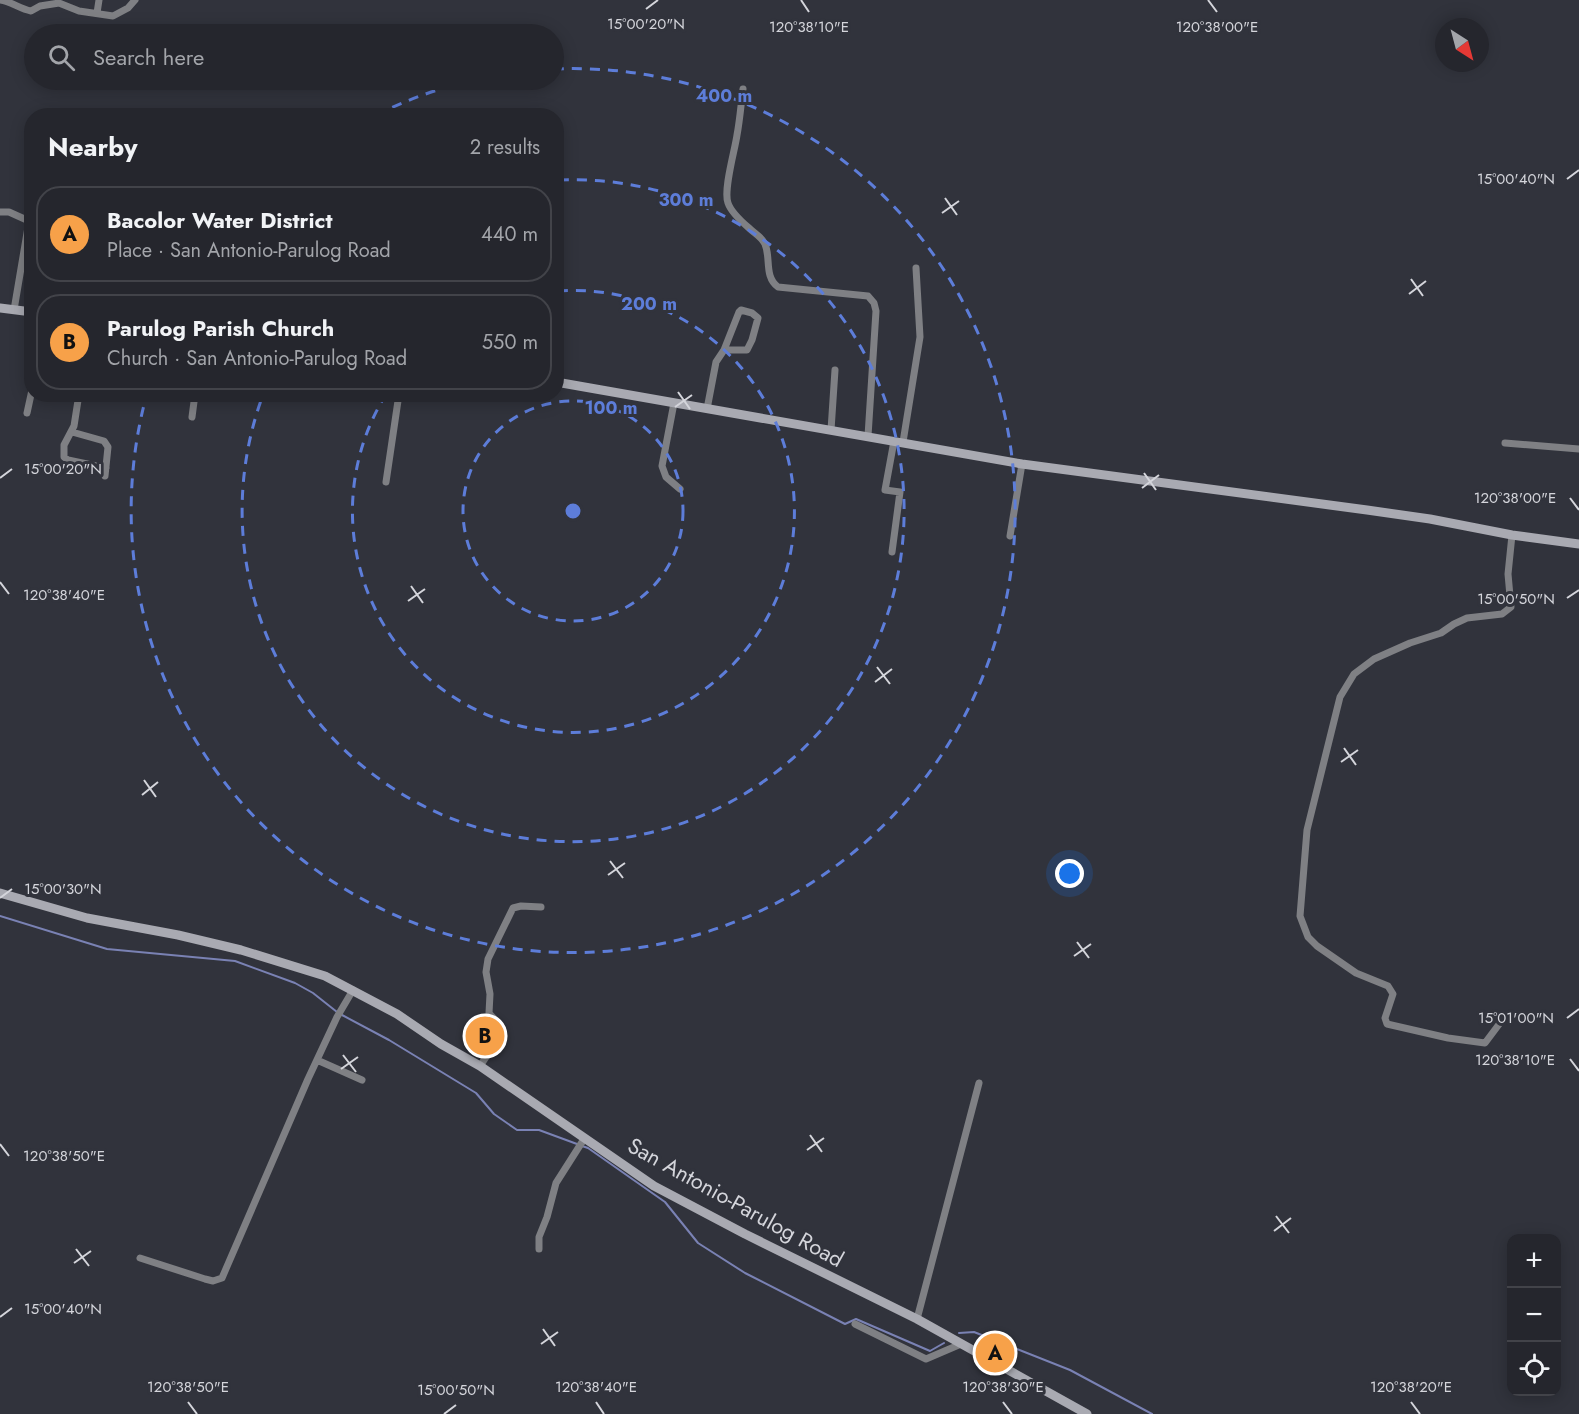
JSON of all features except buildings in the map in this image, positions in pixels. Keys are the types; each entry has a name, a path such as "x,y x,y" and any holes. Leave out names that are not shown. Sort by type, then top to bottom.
{"street":[{"path":"0,0 31,11 40,6 59,3 78,11 113,16 128,8 135,0"},
{"path":"97,13 99,0"},
{"path":"743,89 727,202 764,242 770,279 773,284 778,287 868,296 874,303 876,311 868,436"},
{"path":"0,212 9,212 24,219"},
{"path":"14,310 24,251"},
{"path":"892,552 900,492 885,490 920,337 916,268"},
{"path":"0,308 24,311"},
{"path":"707,409 716,362 724,350 739,312 741,310 756,315 758,318 747,350 724,350"},
{"path":"831,430 835,370"},
{"path":"564,383 1022,464 1399,514 1512,535 1579,544"},
{"path":"27,413 29,402"},
{"path":"78,402 72,432 64,445 66,459 106,468"},
{"path":"192,417 194,402"},
{"path":"386,482 398,402"},
{"path":"674,403 662,466 666,477 680,489"},
{"path":"72,432 104,441 107,444 105,476"},
{"path":"1505,443 1579,449"},
{"path":"1010,536 1022,464"},
{"path":"1503,1019 1485,1043 1478,1044 1388,1024 1385,1018 1393,994 1388,986 1356,973 1317,946 1308,937 1300,916 1307,830 1340,698 1354,674 1374,658 1442,633 1467,618 1502,614 1511,607 1508,574 1512,535"},
{"name":"San Antonio-Parulog Road","path":"0,893 87,918 178,935 241,950 325,976 397,1014 441,1044 480,1066 581,1143 654,1186 917,1319 1087,1414"},
{"path":"480,1066 502,1033 500,1025 489,1013 486,972 488,959 513,908 542,907"},
{"path":"140,1258 213,1281 222,1278 317,1060 341,1009 353,990"},
{"path":"317,1060 362,1080"},
{"path":"917,1319 979,1083"},
{"path":"539,1249 538,1237 547,1217 556,1182 581,1143"},
{"path":"855,1324 927,1359 961,1344"}],"waterway":[{"path":"0,916 107,949 235,961 295,983 313,993 337,1012"},
{"path":"342,1015 389,1040 476,1093 494,1114 517,1130 539,1130 577,1144"},
{"path":"582,1146 665,1202 698,1243 745,1273 845,1324 856,1319 930,1351 944,1343"},
{"path":"959,1333 974,1332 1070,1370 1152,1414"}],"place":[{"name":"Parulog Parish Church","path":"485,1036"},
{"name":"Bacolor Water District","path":"995,1353"}]}
